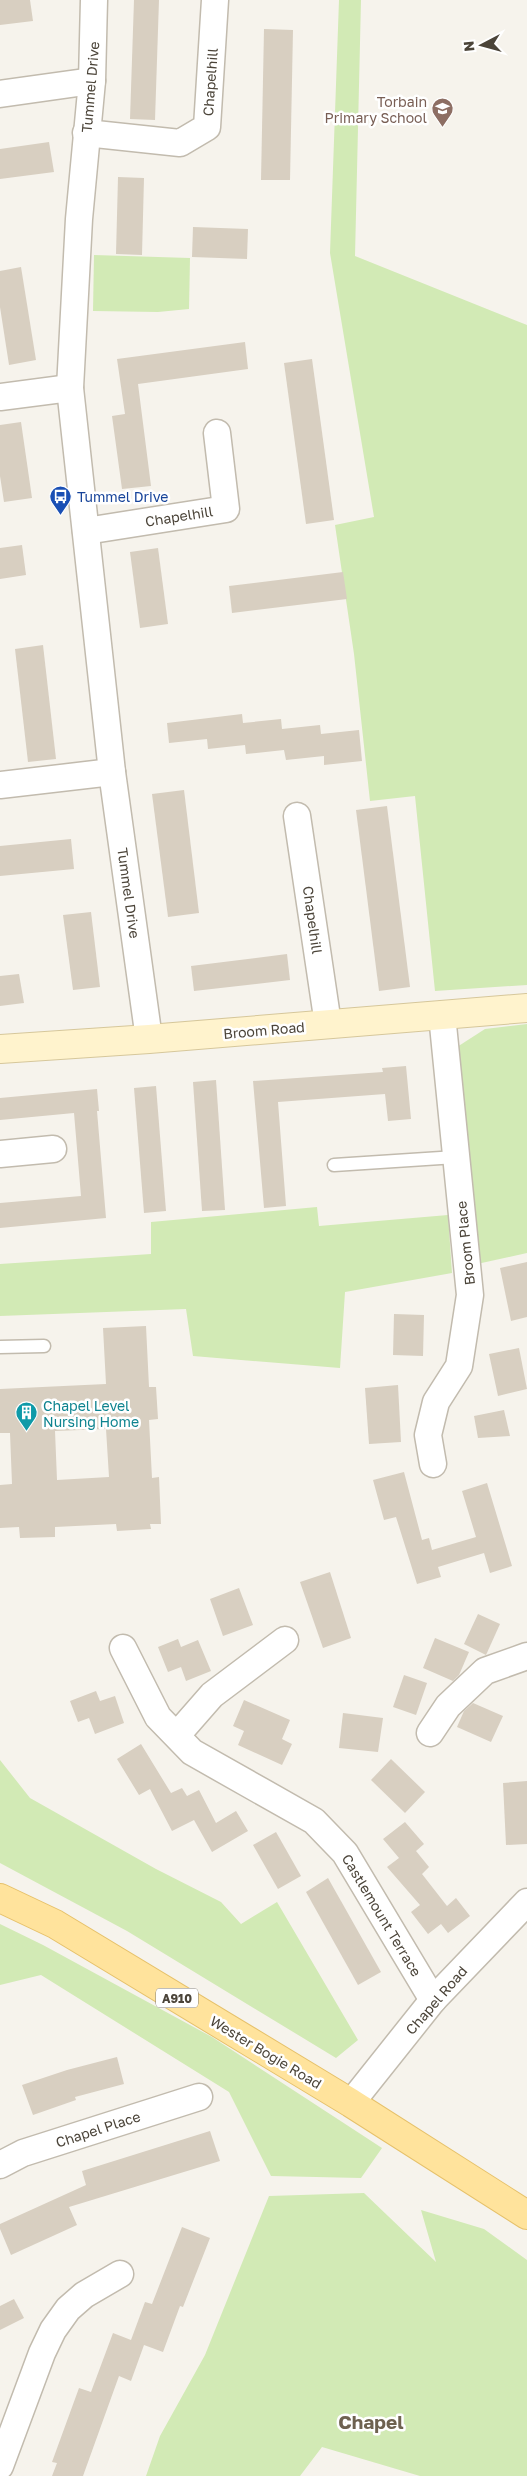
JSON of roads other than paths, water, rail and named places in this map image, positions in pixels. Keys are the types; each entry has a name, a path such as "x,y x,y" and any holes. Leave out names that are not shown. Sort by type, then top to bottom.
{"main road":[{"name":"Wester Bogie Road","path":"0,1898 55,1924 351,2103 527,2216"}],"street":[{"name":"Tummel Drive","path":"94,0 92,81 79,220 70,388 112,772 149,1039"},
{"name":"Chapelhill","path":"86,133 180,143 207,127 215,0"},
{"path":"0,94 92,81"},
{"path":"0,397 70,388"},
{"name":"Chapelhill","path":"86,531 226,509 217,433"},
{"path":"0,785 112,772"},
{"name":"Chapelhill","path":"297,816 328,1024"},
{"name":"Broom Road","path":"0,1049 149,1039 527,1008"},
{"name":"Broom Place","path":"433,1464 428,1435 436,1402 459,1366 470,1295 442,1015"},
{"path":"0,1154 53,1149"},
{"path":"178,1735 212,1695 285,1640"},
{"name":"Castlemount Terrace","path":"123,1648 158,1717 178,1735 192,1752 314,1821 345,1853 433,2000"},
{"path":"430,1733 448,1706 485,1671 527,1656"},
{"name":"Chapel Road","path":"351,2103 433,2000 527,1902"},
{"name":"Chapel Place","path":"0,2165 23,2153 198,2097"},
{"path":"0,2466 9,2417 52,2330 68,2309 120,2274"}],"lane":[{"path":"334,1165 456,1158"},
{"path":"0,1347 44,1346"}],"place":[{"name":"Torbain Primary School","path":"443,128"},
{"name":"Tummel Drive","path":"61,515"},
{"name":"Chapel Level Nursing Home","path":"27,1432"}],"district":[{"name":"Chapel","path":"371,2421"}]}
